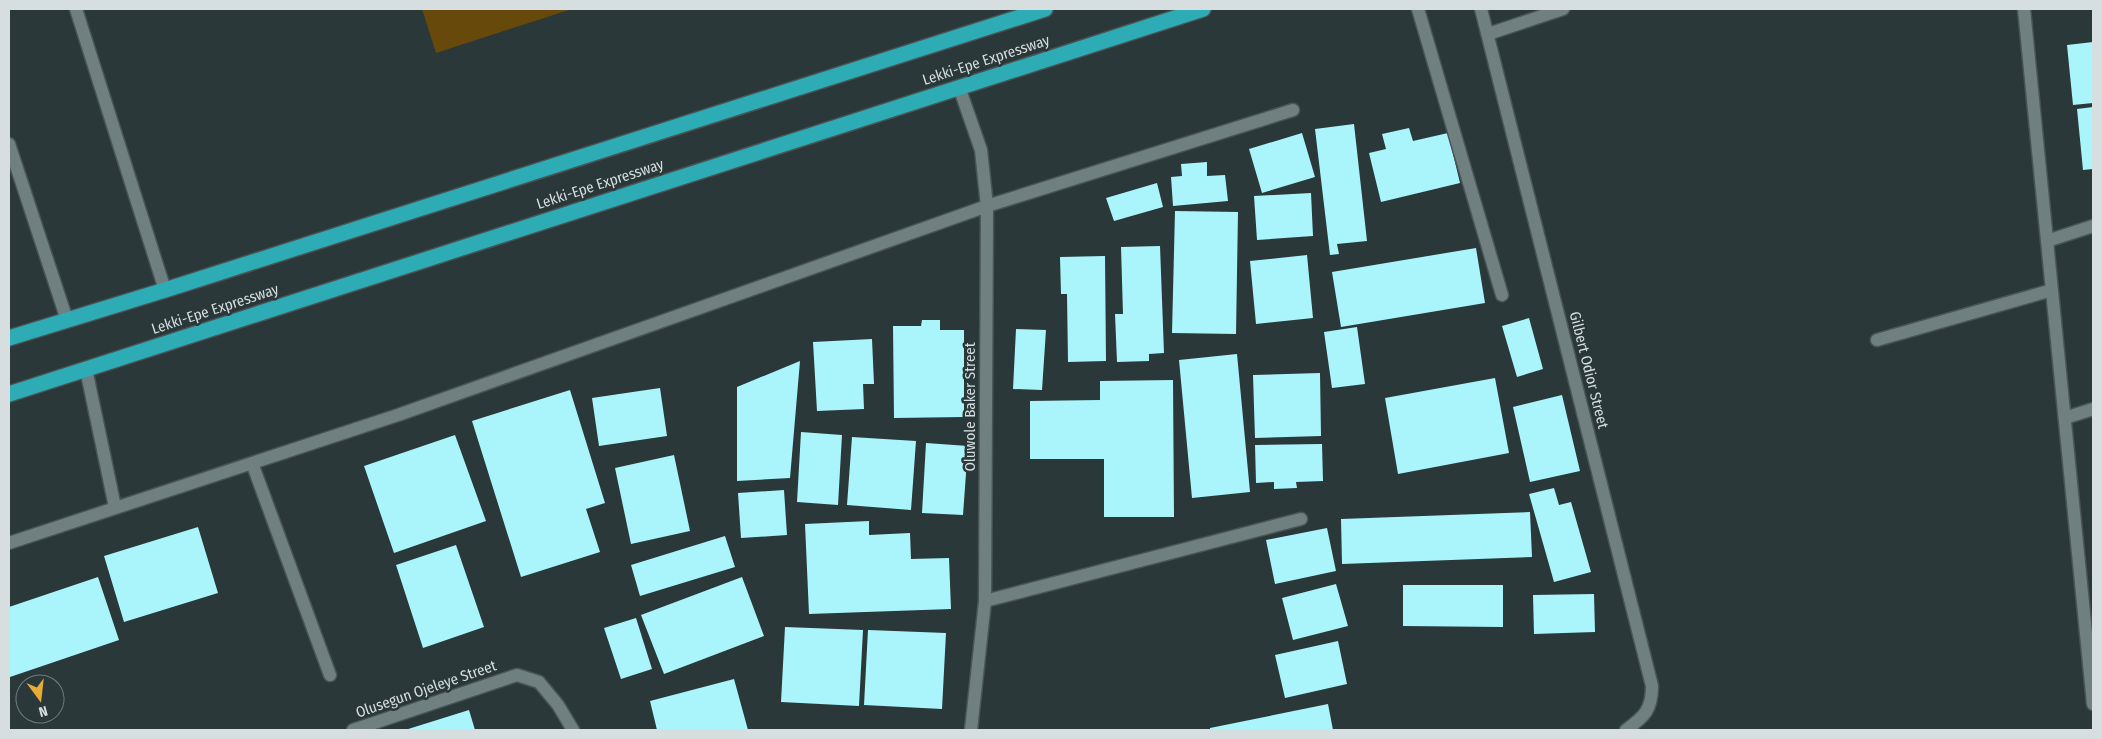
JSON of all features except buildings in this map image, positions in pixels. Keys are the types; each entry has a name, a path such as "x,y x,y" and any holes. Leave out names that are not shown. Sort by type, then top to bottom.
{"highway":[{"name":"Lekki-Epe Expressway","path":"9,338 877,64 1045,9"},
{"name":"Lekki-Epe Expressway","path":"9,394 1203,9"}],"street":[{"path":"76,9 165,290"},
{"path":"1418,9 1502,296"},
{"name":"Gilbert Odior Street","path":"1480,9 1488,34 1652,686 1652,699 1646,713 1626,730"},
{"path":"1488,34 1563,9"},
{"path":"2024,9 2093,704"},
{"name":"Oluwole Baker Street","path":"959,87 981,150 987,206 985,601 971,730"},
{"path":"9,543 398,415 987,206 1293,110"},
{"path":"9,144 67,320"},
{"path":"2047,242 2093,226"},
{"path":"1876,340 2052,290"},
{"path":"86,369 116,507"},
{"path":"2065,418 2093,409"},
{"path":"252,462 330,676"},
{"path":"985,601 1301,519"},
{"name":"Olusegun Ojeleye Street","path":"353,730 517,676 540,682 558,705 573,730"}],"shaded area":[{"path":"422,9 572,9 436,53"}]}
